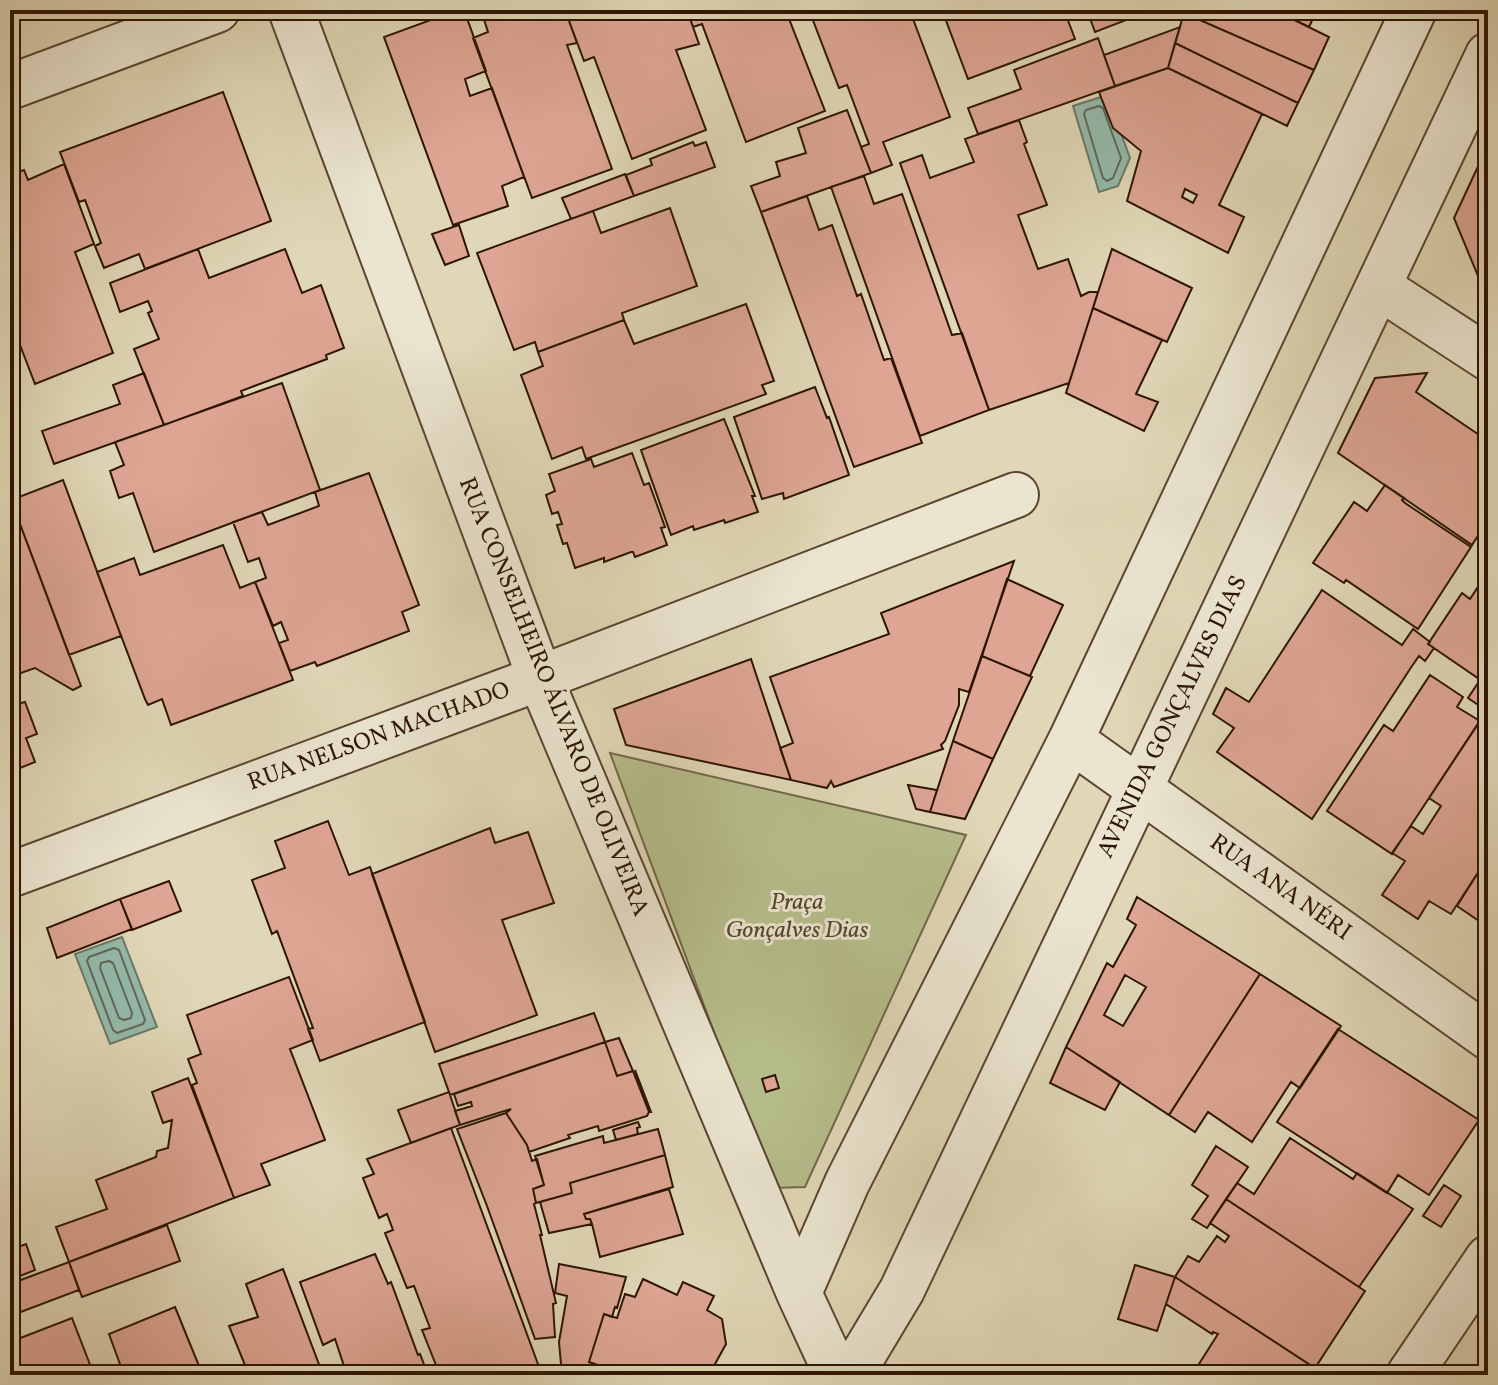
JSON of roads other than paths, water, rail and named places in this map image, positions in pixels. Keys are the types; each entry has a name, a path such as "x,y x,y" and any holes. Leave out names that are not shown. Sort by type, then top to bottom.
{"street":[{"path":"10,87 217,10"},
{"name":"RUA CONSELHEIRO ÁLVARO DE OLIVEIRA","path":"291,10 540,678 799,1293 837,1375"},
{"path":"799,1293 847,1183 1071,740 1414,10"},
{"name":"AVENIDA GONÇALVES DIAS","path":"851,1375 902,1290 1488,55"},
{"path":"1379,287 1488,358"},
{"name":"RUA NELSON MACHADO","path":"10,875 540,678 1016,495"},
{"name":"RUA ANA NÉRI","path":"1071,740 1488,1037"},
{"path":"1409,1375 1488,1258"}],"water":[{"path":"1107,95 1130,158 1118,186 1099,192 1073,106"},
{"path":"122,937 157,1027 110,1044 75,954"}],"park label":[{"name":"Praça Gonçalves Dias","path":"797,917"}]}
